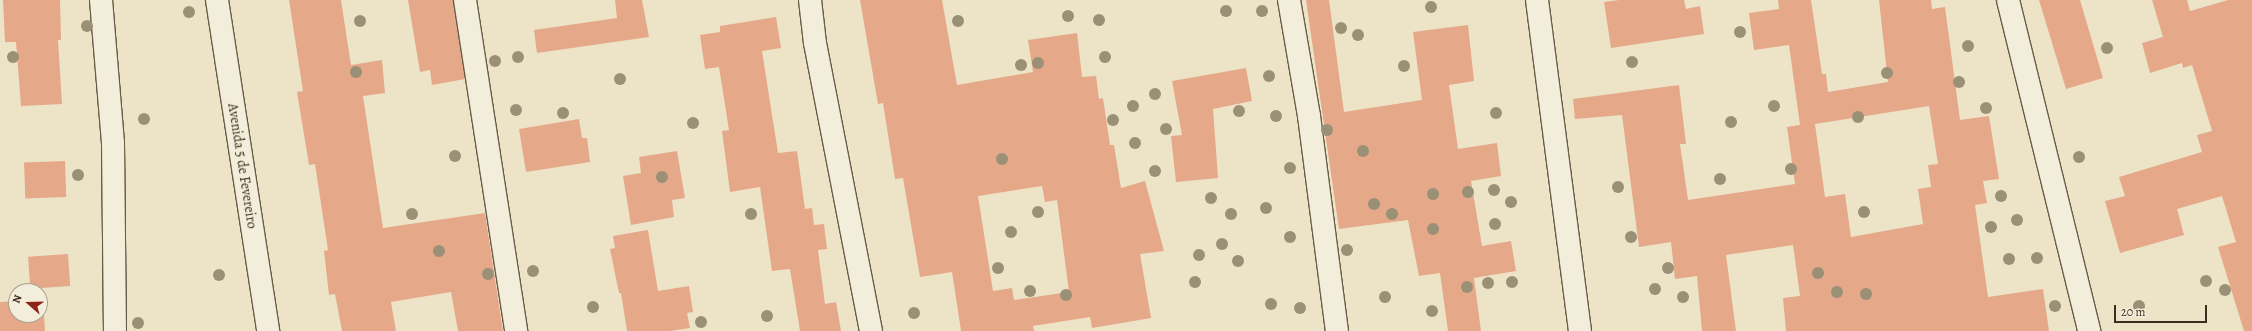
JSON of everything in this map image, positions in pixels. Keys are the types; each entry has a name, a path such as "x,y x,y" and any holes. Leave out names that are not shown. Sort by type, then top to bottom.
{"street":[{"path":"101,0 114,144 115,331"},
{"name":"Avenida 5 de Fevereiro","path":"217,0 268,331"},
{"path":"465,0 516,331"},
{"path":"810,0 815,43 871,331"},
{"path":"1289,0 1309,116 1337,331"},
{"path":"1537,0 1580,331"},
{"path":"2008,0 2089,331"}],"building":[{"path":"3,0 60,0 61,40 58,40 62,104 21,106 16,42 5,42"},
{"path":"289,0 341,0 351,65 382,60 385,93 363,96 383,228 485,213 503,331 458,331 451,292 391,302 396,331 342,331 335,294 329,295 324,251 328,250 315,164 309,165 297,92 303,91"},
{"path":"408,0 453,0 465,79 432,85 430,70 420,72"},
{"path":"615,0 642,0 649,37 537,53 534,30 617,18"},
{"path":"860,0 942,0 957,85 1033,72 1028,40 1077,33 1082,77 1096,76 1099,99 1103,98 1110,145 1114,145 1121,188 1145,181 1164,251 1140,254 1151,318 1092,328 1090,317 1033,326 1034,331 961,331 952,272 920,277 903,178 895,179 883,103 878,104","holes":["1042,186 1045,202 1057,200 1069,292 1014,300 1012,288 993,291 978,196"]},
{"path":"1306,0 1329,0 1344,112 1422,100 1413,32 1468,25 1474,81 1449,85 1458,149 1497,143 1501,176 1471,181 1482,246 1511,241 1516,271 1474,278 1481,331 1448,331 1440,273 1419,276 1408,220 1339,229"},
{"path":"1619,0 1684,0 1686,9 1700,6 1704,34 1611,48 1604,2"},
{"path":"1778,0 1811,0 1822,74 1826,74 1828,92 1888,82 1879,0 1931,0 1932,9 1945,7 1960,120 1989,116 1999,179 1983,181 1987,203 1975,205 1988,297 2043,289 2049,331 1786,331 1783,298 1800,296 1793,245 1726,255 1736,331 1702,331 1697,276 1675,279 1671,242 1639,247 1622,115 1575,119 1573,99 1679,85 1686,144 1680,144 1688,200 1795,184 1787,127 1800,125 1789,45 1754,50 1749,13 1779,9","holes":["1929,106 1938,164 1928,165 1931,187 1918,189 1923,224 1851,237 1845,194 1825,197 1815,124"]},
{"path":"2039,0 2080,0 2103,78 2066,89"},
{"path":"2152,0 2187,0 2190,11 2228,0 2252,0 2252,331 2244,331 2218,247 2236,242 2222,196 2177,209 2184,235 2120,253 2105,201 2125,196 2119,177 2202,152 2197,135 2212,131 2192,65 2183,68 2182,63 2150,73 2142,43 2163,37"},
{"path":"776,17 781,48 762,51 778,153 797,151 805,209 812,208 814,225 824,224 827,249 818,250 825,304 836,302 841,331 800,331 790,269 772,271 760,187 730,192 722,131 729,130 719,67 705,69 700,35 720,32 720,26"},
{"path":"1246,68 1252,101 1213,109 1218,178 1176,182 1171,136 1182,135 1172,81"},
{"path":"579,119 582,138 587,138 590,162 526,172 519,129"},
{"path":"677,151 685,198 672,200 674,217 631,225 623,176 641,173 639,157"},
{"path":"65,161 66,197 25,198 24,162"},
{"path":"648,230 658,291 689,286 693,312 687,313 690,328 670,331 627,331 621,293 619,293 610,249 615,248 613,236"},
{"path":"68,254 70,286 48,287 48,283 30,283 28,257"},
{"path":"0,302 8,302 8,323 44,323 45,331 0,331"}]}
